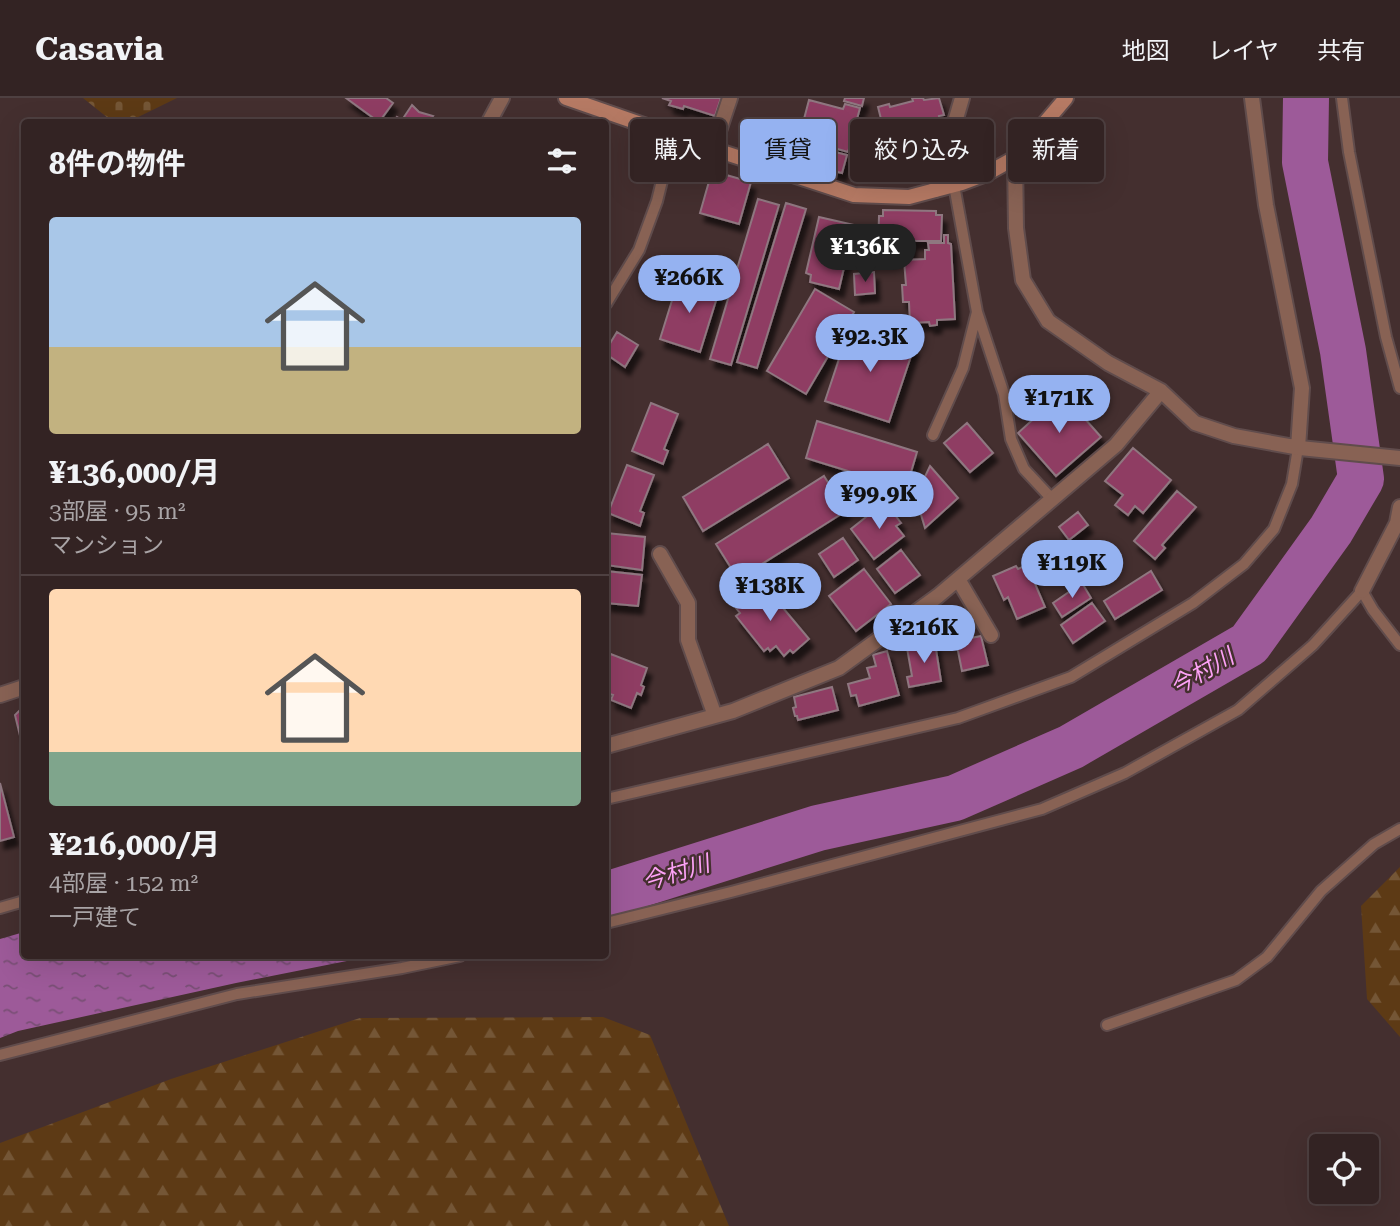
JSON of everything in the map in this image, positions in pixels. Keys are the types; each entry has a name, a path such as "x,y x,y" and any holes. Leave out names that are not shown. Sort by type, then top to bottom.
{"street":[{"path":"491,119 502,98"},
{"path":"566,98 630,121"},
{"path":"723,119 730,98"},
{"path":"935,190 962,98"},
{"path":"1048,119 1066,98"},
{"path":"1252,98 1266,205 1302,387 1299,448"},
{"path":"726,153 854,195 909,197 958,184 986,174 1008,162"},
{"path":"1015,182 1016,228 1023,280 1048,321 1108,363 1161,391 1195,423 1234,436 1299,448 1400,458"},
{"path":"609,745 733,711 839,668 938,596 1116,445 1161,391"},
{"path":"1362,591 1397,523 1400,507"},
{"path":"660,554 688,603 688,640 715,716"},
{"path":"958,579 991,635"},
{"path":"0,695 21,688"}],"lane":[{"path":"1342,98 1349,152 1386,337 1400,388"},
{"path":"609,299 639,250 662,182"},
{"path":"958,184 977,312 1004,394 1011,439 1024,469 1052,499"},
{"path":"933,435 963,368 977,312"},
{"path":"609,798 958,718 1071,677 1193,604 1244,564 1273,529 1292,484 1299,448"},
{"path":"609,922 1042,809 1125,774 1238,710 1313,645 1362,591 1400,645"},
{"path":"1107,1025 1236,980 1267,957 1321,891 1374,844 1400,829"},
{"path":"0,908 21,902"},
{"path":"0,1055 237,994 446,959"}],"green space":[{"path":"83,98 177,98 134,119 109,119"},
{"path":"1400,867 1400,1037 1367,999 1361,906"},
{"path":"603,1017 650,1035 729,1226 0,1226 0,1143 171,1079 360,1018"}],"water":[{"path":"21,933 21,959 357,959 18,1031 0,1038 0,939"}],"building":[{"path":"346,98 386,98 393,103 381,119 375,119"},
{"path":"662,98 721,98 715,116 684,106 683,109 669,105 671,101"},
{"path":"845,98 864,98 862,106 844,101"},
{"path":"912,98 939,98 944,115 939,116 940,119 881,119 878,107 913,101"},
{"path":"809,100 843,109 845,104 860,108 857,119 850,119 848,152 836,149 836,119 804,119"},
{"path":"412,105 419,112 433,116 430,119 403,119"},
{"path":"836,152 847,155 842,173 836,172"},
{"path":"726,175 740,179 740,182 751,182 739,224 700,213 709,182 726,182"},
{"path":"758,199 779,205 731,365 710,359"},
{"path":"786,203 806,209 757,368 737,362"},
{"path":"883,210 936,211 936,215 942,215 941,241 911,241 911,251 878,250 879,216 883,216"},
{"path":"819,217 854,225 839,289 810,282 811,275 806,273"},
{"path":"944,235 948,235 948,243 951,244 955,319 937,320 937,325 930,326 929,322 910,323 909,302 903,302 902,285 906,285 904,260 925,259 925,250 929,250 928,243 944,243"},
{"path":"874,272 875,293 855,295 854,274"},
{"path":"679,278 719,291 700,352 660,339"},
{"path":"815,289 854,312 806,394 767,371"},
{"path":"850,326 914,347 889,422 825,401"},
{"path":"617,332 638,345 625,367 609,356 609,345"},
{"path":"1062,393 1101,437 1056,476 1018,433"},
{"path":"651,403 678,414 664,449 668,451 663,464 632,451"},
{"path":"817,421 917,452 906,489 806,458"},
{"path":"967,423 993,453 970,472 944,443"},
{"path":"768,444 789,478 703,531 683,497"},
{"path":"1133,448 1171,480 1143,513 1135,506 1128,515 1115,505 1123,495 1105,481"},
{"path":"627,465 654,475 640,511 644,513 640,526 609,513"},
{"path":"930,466 958,498 925,528 919,508 920,487"},
{"path":"824,476 846,511 738,579 716,544"},
{"path":"1177,491 1196,507 1162,545 1165,548 1155,559 1134,541"},
{"path":"885,502 901,523 896,526 904,536 874,559 851,529"},
{"path":"1078,512 1088,525 1069,540 1059,527"},
{"path":"609,533 645,537 642,570 609,565"},
{"path":"843,538 858,560 834,577 819,554"},
{"path":"901,550 920,575 895,593 877,569"},
{"path":"1027,565 1045,607 1017,619 1008,597 1004,600 993,576 1016,566 1018,569"},
{"path":"864,569 891,604 856,631 829,596"},
{"path":"609,571 642,575 638,606 609,603"},
{"path":"1151,571 1162,590 1115,619 1104,601"},
{"path":"1082,583 1091,598 1062,617 1053,603"},
{"path":"763,584 809,639 793,653 790,650 784,656 776,646 770,651 768,648 764,651 736,616 740,613 736,608"},
{"path":"1092,603 1105,621 1073,643 1061,625"},
{"path":"981,636 988,665 962,671 956,641"},
{"path":"935,643 941,681 909,687 907,677 912,676 907,648"},
{"path":"887,651 899,695 859,706 856,695 851,696 848,684 870,678 867,668 876,666 873,655"},
{"path":"609,653 647,668 641,685 644,687 641,695 637,693 631,708 611,700 613,695 609,694"},
{"path":"832,687 838,710 798,720 793,708 796,707 794,697"},
{"path":"21,709 21,740 15,715"},
{"path":"0,783 14,837 0,841"}],"waterway":[{"name":"今村川","path":"609,894 818,828 955,798 1071,747 1249,644 1331,530 1361,479 1343,351 1305,162 1306,98"}]}
